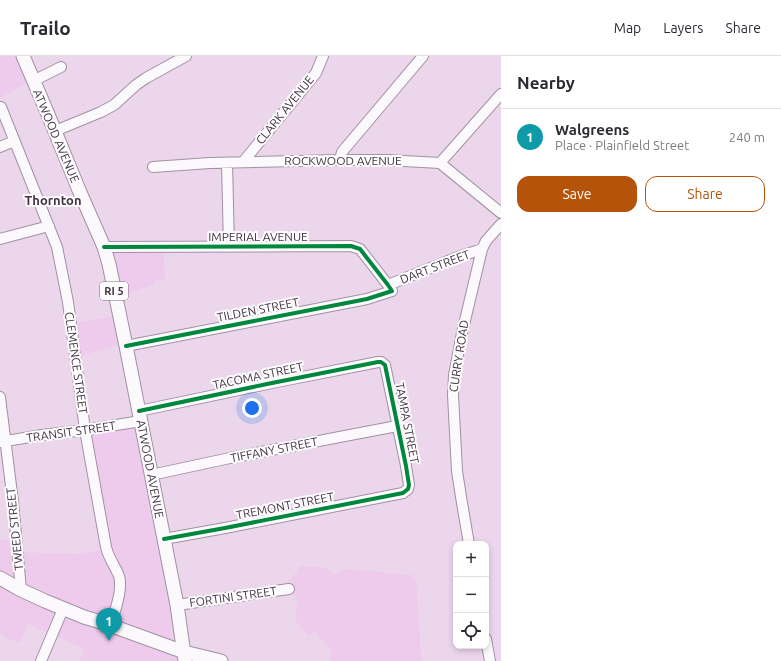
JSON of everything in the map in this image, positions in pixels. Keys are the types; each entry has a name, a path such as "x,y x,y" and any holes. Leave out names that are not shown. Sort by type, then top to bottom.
{"main road":[{"name":"ATWOOD AVENUE","path":"23,56 104,247 109,264 177,605 184,656"},
{"path":"1,582 63,609 110,625 184,656 221,661"}],"street":[{"path":"55,131 101,112 114,104 146,78 186,56"},
{"name":"CLARK AVENUE","path":"243,162 316,73 323,56"},
{"path":"340,160 342,152 423,56"},
{"path":"33,81 61,67"},
{"path":"501,94 440,163 501,213"},
{"name":"CLEMENCE STREET","path":"1,107 50,226 57,247 68,302 85,430 107,554 119,576 120,583 116,608 110,625"},
{"path":"0,147 14,141"},
{"name":"ROCKWOOD AVENUE","path":"153,167 210,163 340,160 386,160 440,163"},
{"path":"227,163 229,247"},
{"name":"CURRY ROAD","path":"468,541 457,471 453,395 454,376 462,333 482,249 501,224"},
{"path":"0,239 50,226"},
{"name":"IMPERIAL AVENUE","path":"104,247 351,246 360,249 390,288"},
{"name":"DART STREET","path":"390,288 458,257 482,249"},
{"name":"TILDEN STREET","path":"126,346 367,299 390,288"},
{"name":"TACOMA STREET","path":"140,416 272,383 381,362"},
{"name":"TAMPA STREET","path":"381,362 385,366 406,466 409,485 408,489"},
{"name":"TWEED STREET","path":"0,397 3,441 13,502 22,590"},
{"name":"TRANSIT STREET","path":"3,441 85,430 140,416"},
{"name":"TIFFANY STREET","path":"151,476 230,458 397,426"},
{"name":"TREMONT STREET","path":"164,539 403,493 408,489"},
{"name":"FORTINI STREET","path":"177,605 289,589"},
{"path":"41,661 63,609"},
{"path":"488,649 490,661"}],"shaded area":[{"path":"0,56 23,56 32,80 0,98"},
{"path":"163,246 165,278 154,281 154,284 116,298 104,247"},
{"path":"118,315 123,344 76,357 72,324"},
{"path":"139,422 185,651 221,661 80,661 84,649 29,624 20,643 11,639 9,640 0,632 0,540 15,539 17,552 76,554 104,550 88,431"},
{"path":"298,567 326,568 333,574 339,573 344,569 411,575 415,578 422,661 330,661 332,651 315,632 308,635 296,621 297,598 285,585 297,572"}],"cycle path":[{"path":"104,247 351,246 360,249 392,291 367,299 126,346"},
{"path":"139,411 381,362 385,365 406,466 409,485 408,489 403,493 164,539"}],"place":[{"name":"Walgreens","path":"109,641"}],"district":[{"name":"Thornton","path":"53,200"}]}
